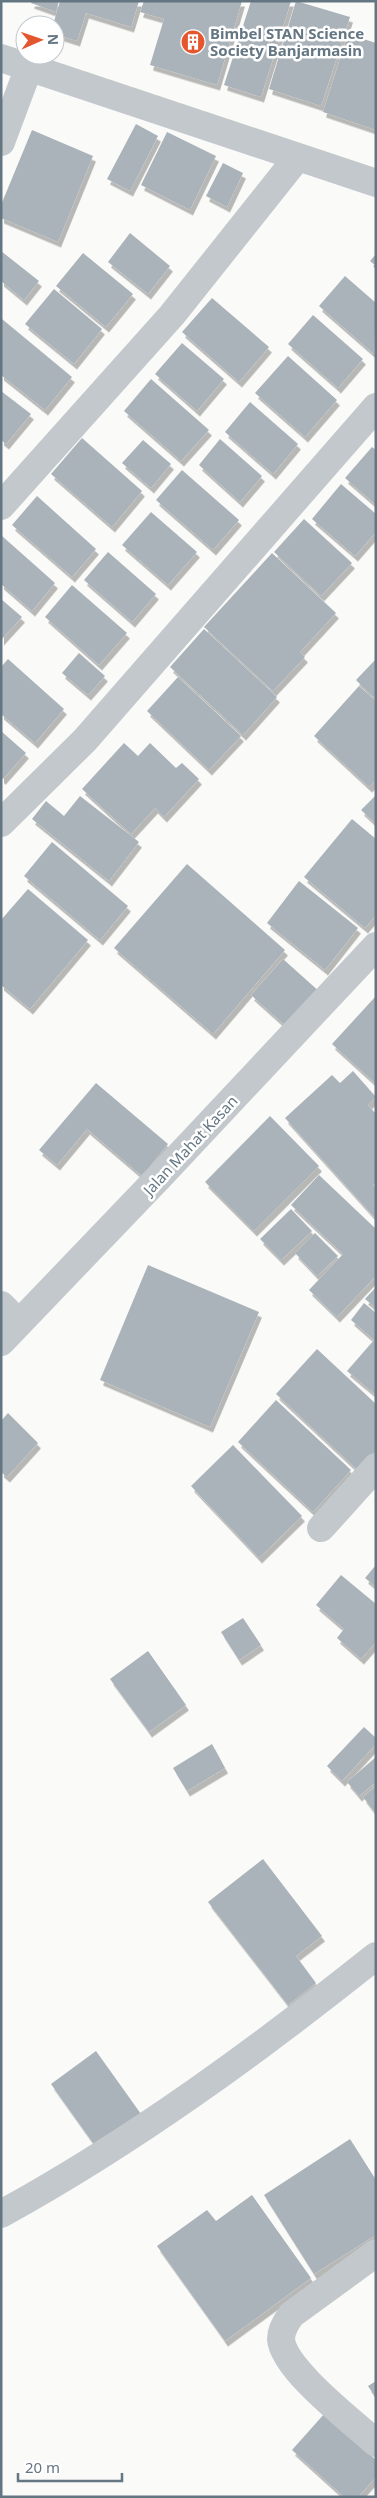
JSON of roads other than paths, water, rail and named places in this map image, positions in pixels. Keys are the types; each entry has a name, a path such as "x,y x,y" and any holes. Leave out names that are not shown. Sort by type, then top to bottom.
{"street":[{"path":"1,58 376,184"},
{"path":"1,142 29,67"},
{"path":"1,506 172,315 298,158"},
{"path":"1,823 85,740 376,406"},
{"name":"Jalan Mahat Kasan","path":"7,1323 163,1173 376,946"},
{"path":"321,1528 376,1468"},
{"path":"1,2214 124,2139 230,2067 308,2010 376,1956"},
{"path":"376,2253 290,2315 284,2326 281,2339 286,2356 305,2379 376,2443"}],"place":[{"name":"Bimbel STAN Science Society Banjarmasin","path":"193,42"}]}
